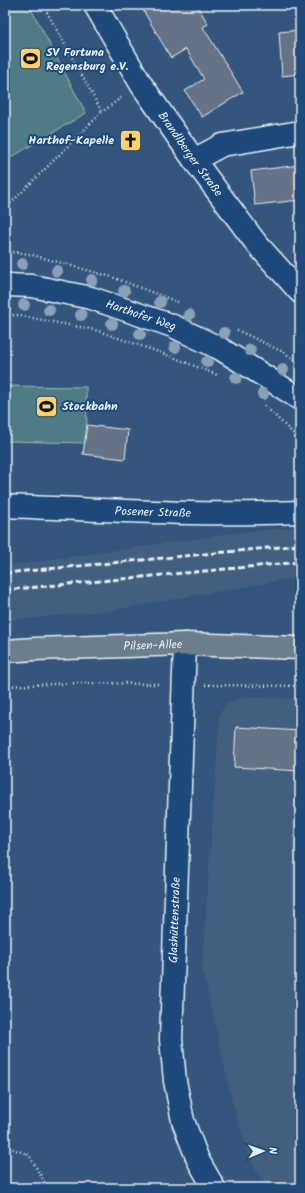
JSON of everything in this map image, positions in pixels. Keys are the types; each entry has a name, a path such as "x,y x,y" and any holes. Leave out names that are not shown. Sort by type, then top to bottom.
{"main road":[{"name":"Pilsen-Allee","path":"5,651 185,644 300,648"}],"street":[{"name":"Brandlberger Straße","path":"95,5 141,84 194,160 256,242 300,292"},
{"path":"194,160 222,145 300,132"},
{"name":"Harthofer Weg","path":"5,285 32,286 91,298 173,326 219,348 266,376 300,399"},
{"name":"Posener Straße","path":"5,506 253,514 300,512"},
{"name":"Glashüttenstraße","path":"185,644 171,1039 175,1081 184,1121 198,1160 214,1188"}],"path":[{"path":"43,5 102,112"},
{"path":"5,208 102,112 141,84"},
{"path":"5,316 17,315 95,330 170,356 219,376"},
{"path":"283,352 300,364"},
{"path":"263,403 300,440"},
{"path":"5,686 78,684 300,686"},
{"path":"5,1146 29,1155 48,1188"}],"shaded area":[{"path":"300,527 300,577 113,610 5,621 5,566 250,531"},
{"path":"246,697 300,699 300,1188 268,1188 257,1173 249,1156 232,1101 202,967 220,713 227,704"}],"green space":[{"name":"SV Fortuna Regensburg e.V.","path":"5,5 29,5 86,113 5,161"},
{"name":"Stockbahn","path":"5,386 86,387 87,425 85,443 5,441"}],"building":[{"path":"140,5 197,5 208,24 203,27 243,92 202,117 185,91 204,79 186,49 171,58"},
{"path":"300,30 300,74 282,76 279,32"},
{"path":"300,165 300,200 255,205 251,171"},
{"path":"87,425 128,430 125,459 83,454"},
{"path":"236,727 300,731 300,771 234,767"}],"railway":[{"path":"5,573 300,545"},
{"path":"5,590 300,562"}],"place":[{"name":"SV Fortuna Regensburg e.V.","path":"31,59"},
{"name":"Harthof-Kapelle","path":"130,140"},
{"name":"Stockbahn","path":"46,406"}]}
